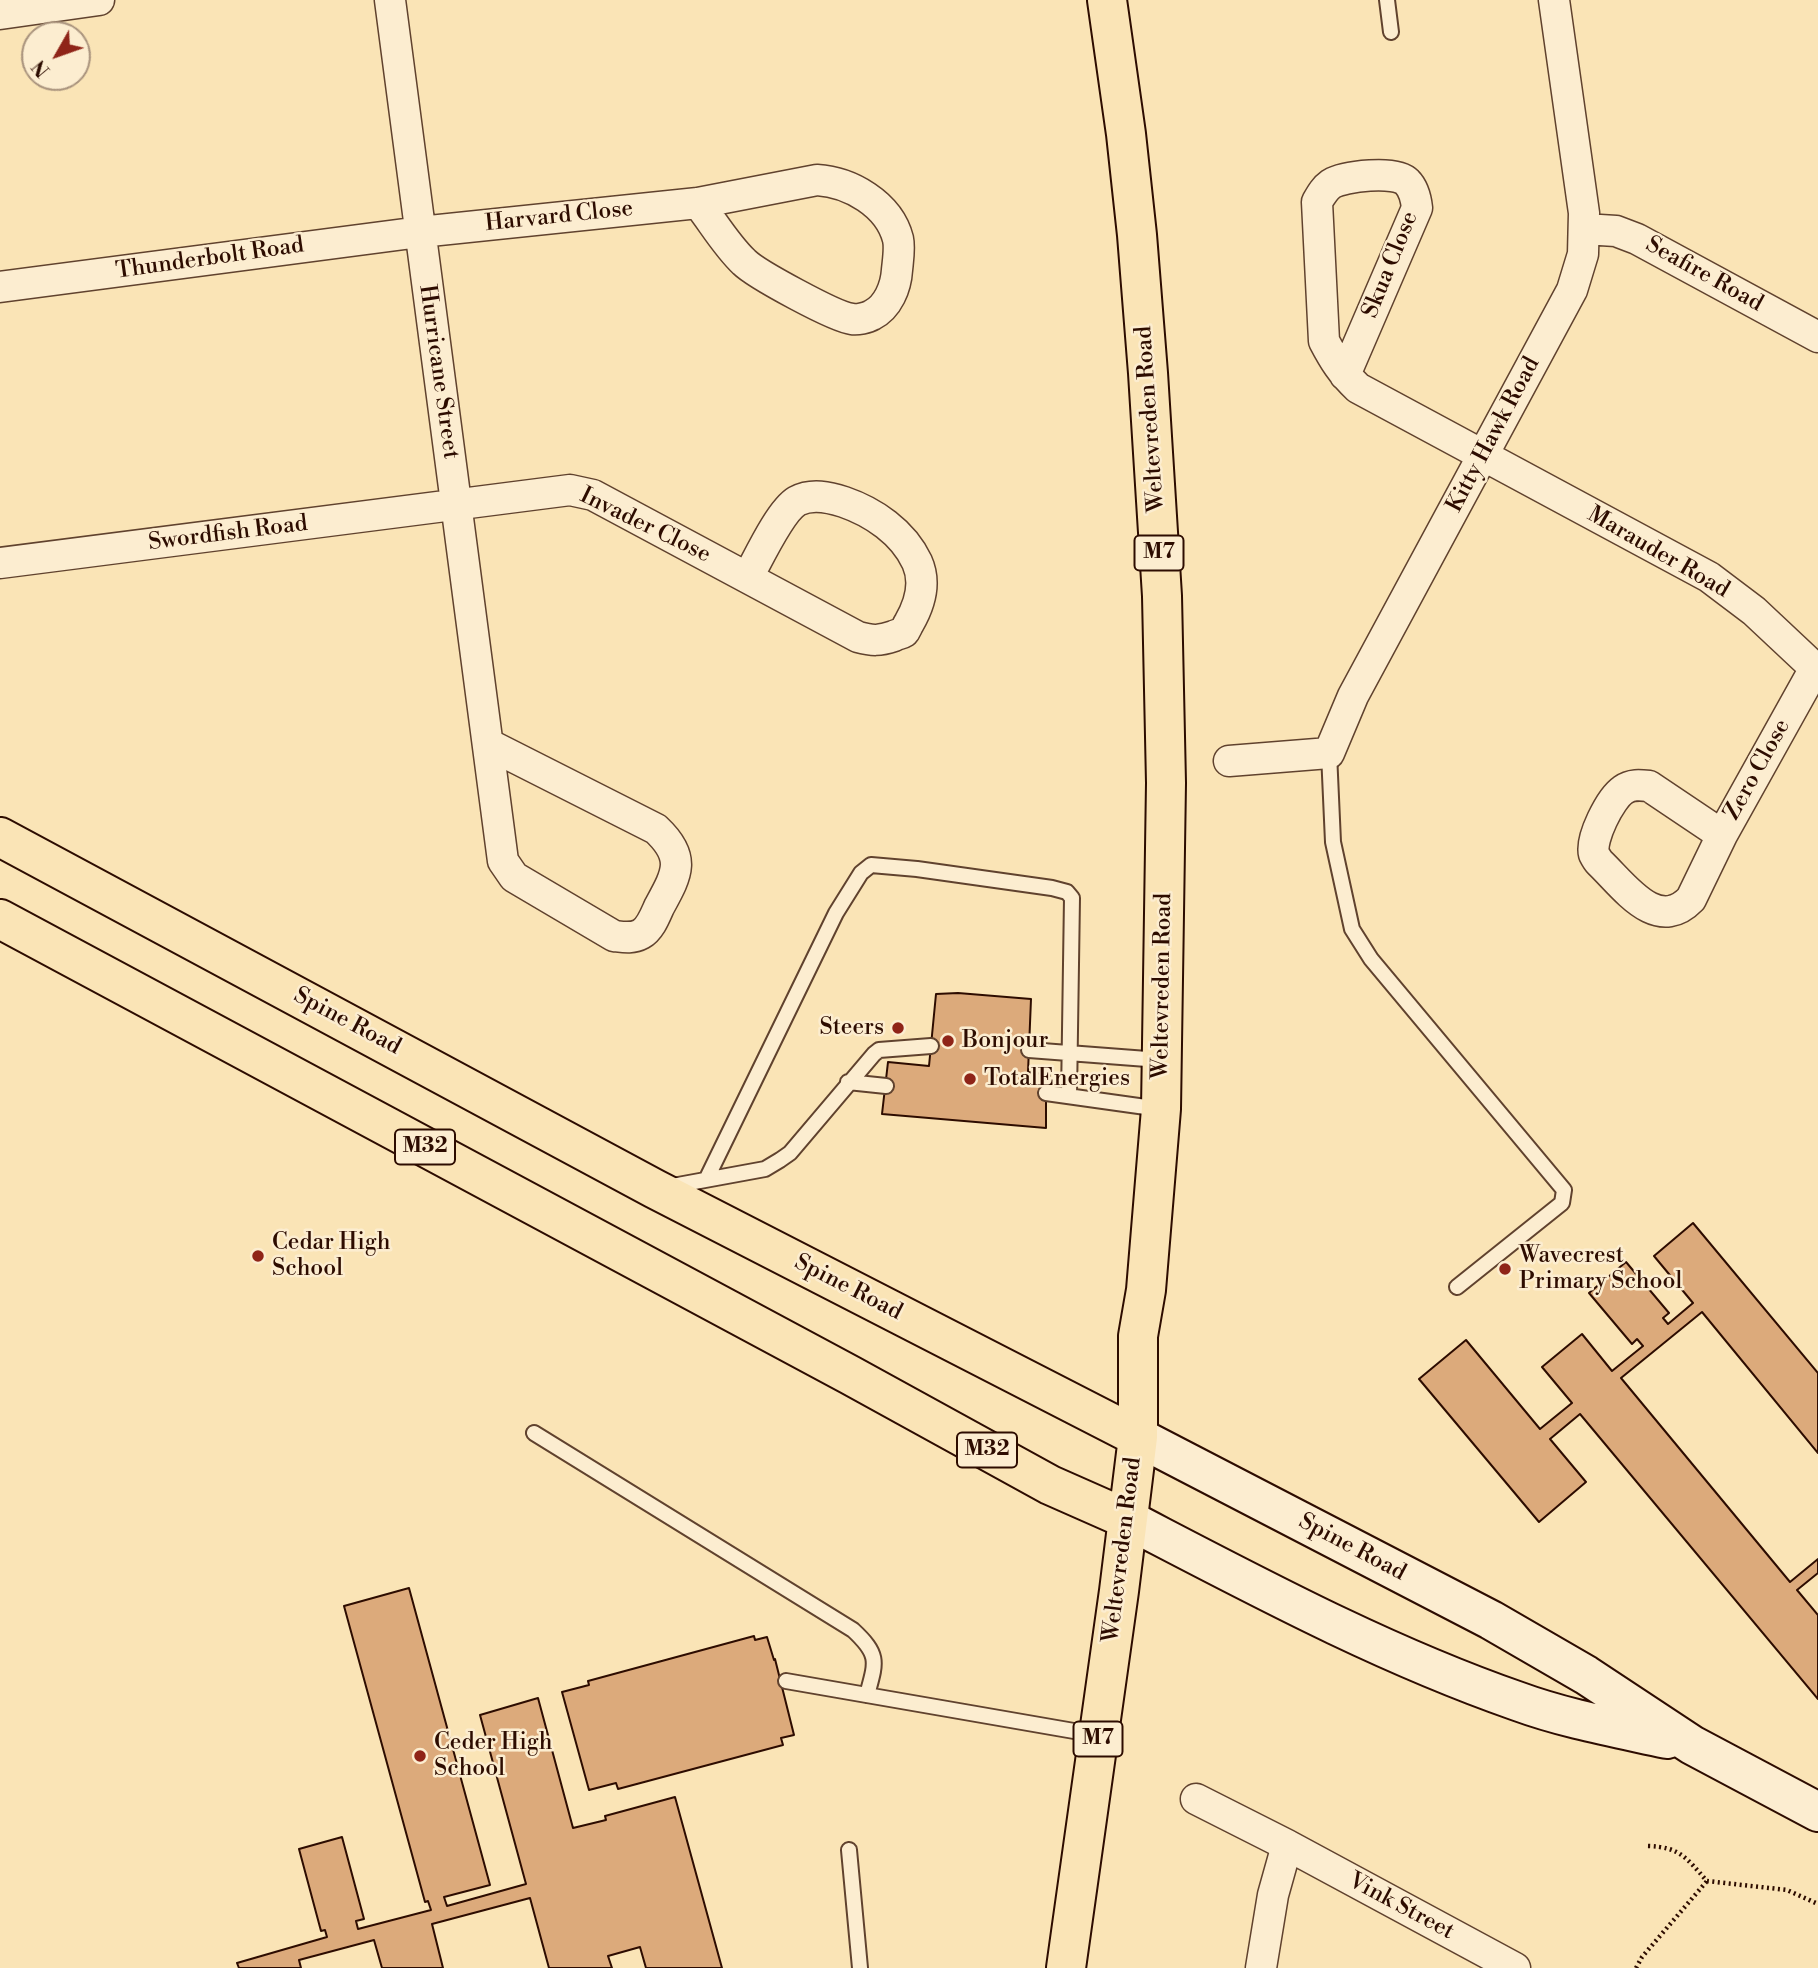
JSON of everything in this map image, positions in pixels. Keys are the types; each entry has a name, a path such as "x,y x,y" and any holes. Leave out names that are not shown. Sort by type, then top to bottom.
{"main road":[{"name":"Weltevreden Road","path":"1066,1968 1138,1437 1138,1336 1146,1290 1161,1109 1166,783 1162,596 1149,373 1137,235 1107,0"},
{"name":"Spine Road","path":"0,837 655,1189 1491,1620 1586,1675 1692,1745 1818,1812"},
{"name":"Spine Road","path":"0,919 1051,1485 1127,1519 1402,1657 1559,1715 1692,1745"}],"street":[{"path":"0,14 99,0"},
{"name":"Hurricane Street","path":"390,0 503,860 514,877 614,936 631,937 647,930 676,877 676,859 669,841 656,829 488,744"},
{"name":"Kitty Hawk Road","path":"1329,753 1353,696 1572,290 1583,254 1584,229 1555,0"},
{"name":"Skua Close","path":"1345,375 1417,208 1413,190 1407,181 1390,174 1338,181 1321,193 1317,202 1325,341 1332,358 1345,375 1358,388 1483,456"},
{"name":"Harvard Close","path":"420,232 698,203 805,180 836,181 879,206 892,223 899,241 897,279 892,292 873,315 854,320 835,314 746,264 698,203"},
{"name":"Seafire Road","path":"1584,229 1616,231 1637,239 1818,337"},
{"name":"Thunderbolt Road","path":"0,288 420,232"},
{"name":"Marauder Road","path":"1483,456 1709,577 1754,611 1817,669"},
{"name":"Invader Close","path":"456,504 562,490 593,495 858,637 877,642 904,632 918,607 922,586 918,564 910,550 885,524 855,506 831,498 810,496 796,502 785,513 748,577"},
{"name":"Swordfish Road","path":"0,564 456,504"},
{"name":"Zero Close","path":"1722,835 1649,786 1639,785 1621,791 1614,799 1595,837 1594,855 1647,908 1675,911 1691,899 1722,835 1817,669"},
{"path":"1229,761 1329,753"},
{"name":"Vink Street","path":"1196,1799 1515,1968"},
{"path":"1261,1968 1273,1895 1287,1845"}],"lane":[{"path":"1387,0 1391,32"},
{"path":"1329,753 1333,842 1352,929 1371,959 1564,1190 1562,1203 1457,1287"},
{"path":"707,1178 836,914 861,873 872,865 917,869 1067,892 1072,898 1069,1096"},
{"path":"655,1189 765,1169 790,1153 848,1082 879,1050 931,1046"},
{"path":"1029,1050 1162,1060"},
{"path":"848,1082 886,1086"},
{"path":"1046,1093 1161,1109"},
{"path":"534,1433 853,1630 870,1646 875,1667 867,1695"},
{"path":"786,1681 1098,1735"},
{"path":"849,1850 860,1968"}],"path":[{"path":"1648,1846 1666,1846 1683,1855 1707,1881 1787,1890 1818,1904"},
{"path":"1636,1968 1642,1957 1707,1881"}],"building":[{"path":"958,993 1031,999 1028,1072 1050,1075 1046,1093 1046,1128 882,1114 888,1062 929,1066 936,994"},
{"path":"1693,1223 1818,1373 1818,1453 1702,1312 1621,1378 1790,1582 1818,1559 1818,1573 1797,1590 1818,1615 1818,1699 1580,1414 1550,1439 1586,1482 1539,1522 1419,1379 1466,1340 1540,1429 1572,1403 1542,1367 1582,1334 1612,1371 1643,1346 1637,1339 1632,1344 1589,1293 1626,1262 1669,1313 1663,1318 1668,1324 1693,1303 1654,1256"},
{"name":"Ceder High School","path":"409,1588 490,1885 444,1897 447,1906 526,1884 480,1715 538,1698 573,1828 606,1820 605,1816 675,1797 722,1968 646,1968 640,1947 608,1956 612,1968 549,1968 530,1898 432,1924 443,1968 382,1968 374,1940 299,1960 301,1968 239,1968 237,1963 327,1937 325,1930 321,1931 299,1849 342,1837 364,1919 356,1921 358,1929 431,1910 428,1901 425,1902 344,1606"},
{"path":"754,1636 755,1640 767,1637 794,1735 781,1738 783,1745 618,1789 616,1783 589,1790 562,1692 589,1685 588,1681"}],"place":[{"name":"Steers","path":"898,1028"},
{"name":"Bonjour","path":"948,1041"},
{"name":"TotalEnergies","path":"970,1079"},
{"name":"Cedar High School","path":"258,1256"},
{"name":"Wavecrest Primary School","path":"1505,1269"},
{"name":"Ceder High School","path":"420,1756"}]}
